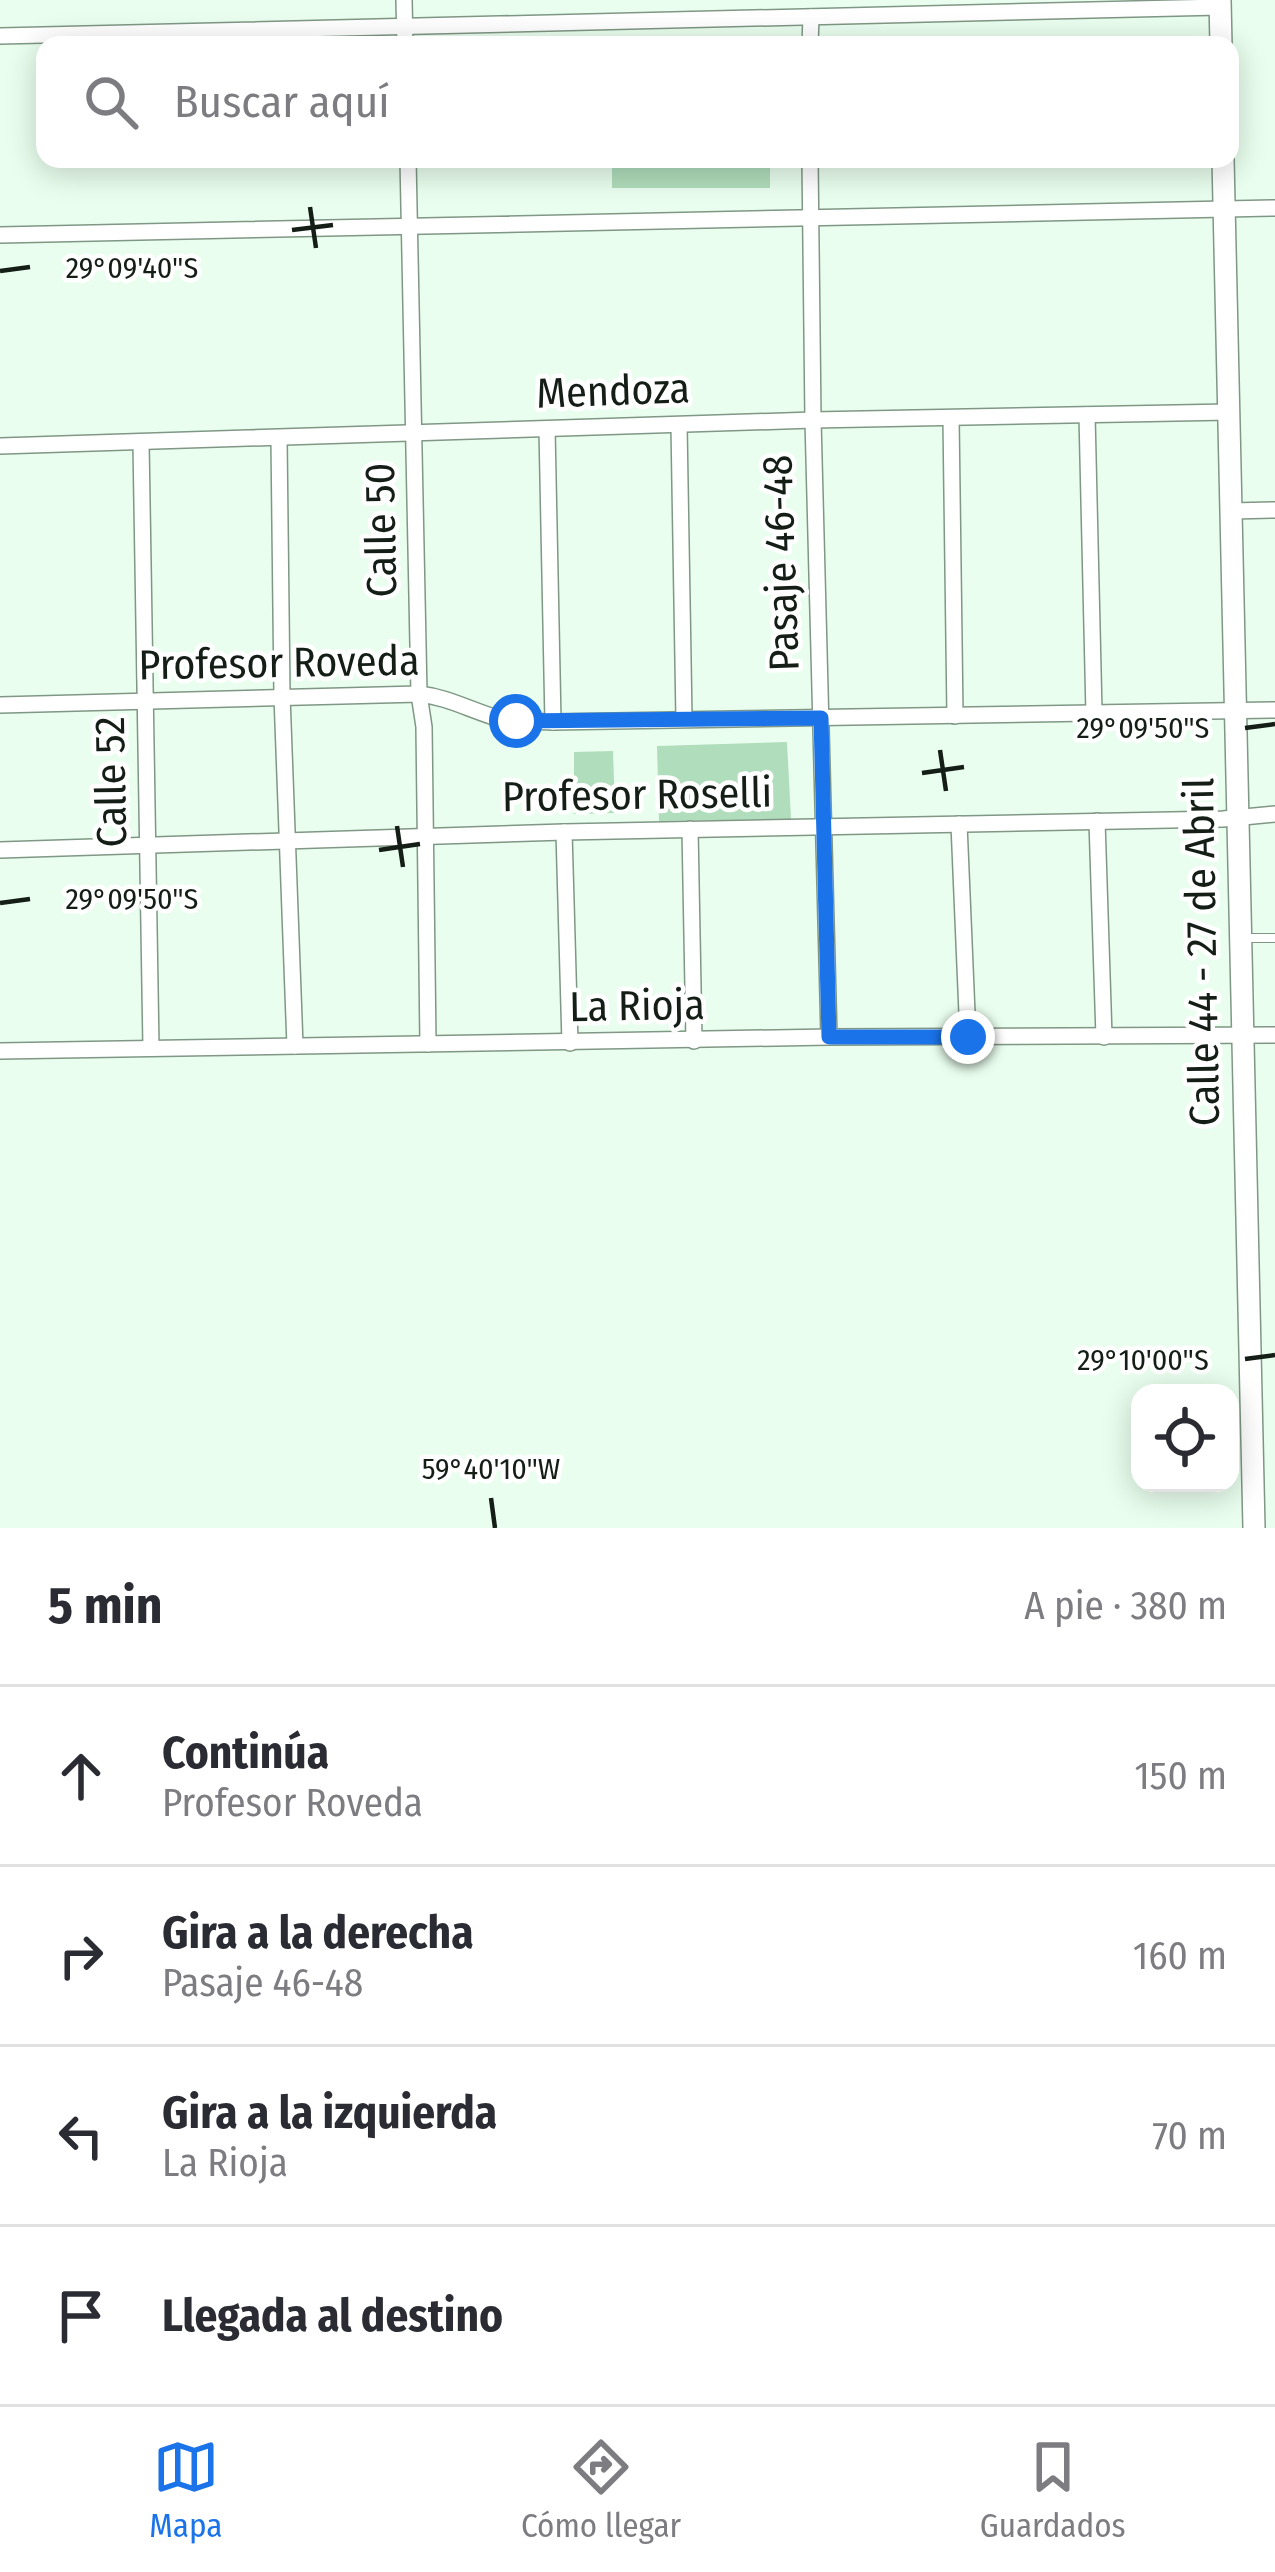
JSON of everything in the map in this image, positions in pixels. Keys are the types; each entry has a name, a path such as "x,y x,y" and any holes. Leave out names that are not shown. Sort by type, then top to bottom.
{"street":[{"path":"404,0 405,36"},
{"path":"0,36 405,26 789,8 811,17 987,6 1220,3 1221,36"},
{"path":"811,17 811,36"},
{"name":"Calle 50","path":"408,168 428,1044"},
{"name":"Pasaje 46-48","path":"810,168 829,1037"},
{"name":"Calle 44 - 27 de Abril","path":"1223,168 1254,1528"},
{"path":"0,236 1275,208"},
{"name":"Mendoza","path":"0,446 1229,412"},
{"path":"1087,415 1094,713"},
{"path":"951,418 956,716"},
{"path":"679,425 684,719"},
{"path":"547,429 553,722"},
{"path":"279,439 282,696 295,1046"},
{"name":"Calle 52","path":"141,442 152,1048"},
{"path":"1232,511 1275,510"},
{"name":"Profesor Roveda","path":"0,704 418,694 448,698 516,721 553,722 1275,710"},
{"name":"Profesor Roselli","path":"0,850 1275,814"},
{"path":"1097,821 1104,1036"},
{"path":"959,824 968,1037"},
{"path":"690,829 694,1040"},
{"path":"564,832 569,1043"},
{"name":"La Rioja","path":"0,1051 1275,1035"}],"lane":[{"path":"1240,938 1275,938"}],"green space":[{"path":"612,168 770,168 770,188 612,188"},
{"path":"787,742 791,819 659,821 657,746"},
{"path":"613,751 615,813 574,814 574,752"}],"route":[{"path":"516,721 821,718 829,1037 968,1037"}]}
